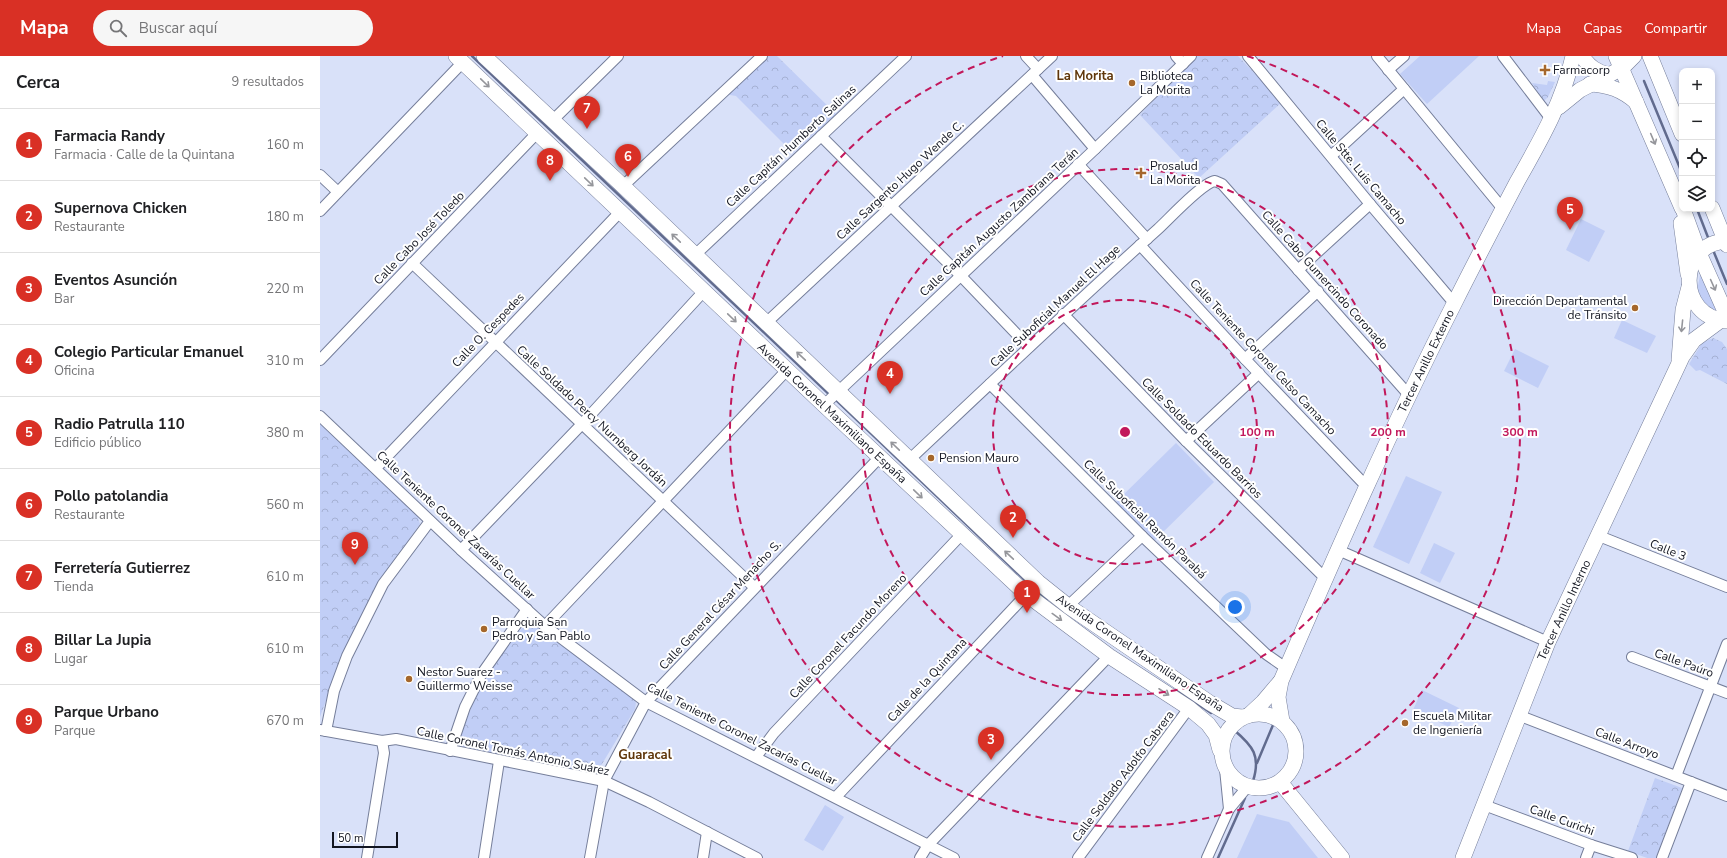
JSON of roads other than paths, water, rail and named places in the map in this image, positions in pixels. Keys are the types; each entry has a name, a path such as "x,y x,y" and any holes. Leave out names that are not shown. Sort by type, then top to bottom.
{"street":[{"name":"Avenida Coronel Maximiliano España","path":"484,56 552,120 576,155 620,212 787,370 832,398 909,460 1032,588 1109,656 1189,708 1208,724 1216,735 1220,750"},
{"path":"552,120 618,56"},
{"path":"623,186 762,56"},
{"name":"Calle Capitán Humberto Salinas","path":"695,256 906,56"},
{"path":"1026,56 1035,72 1095,149"},
{"name":"Calle Sargento Hugo Wende C.","path":"766,323 1052,56"},
{"name":"Calle Capitán Augusto Zambrana Terán","path":"832,398 960,275 1095,149 1179,60 1191,56"},
{"name":"Calle Stte. Luis Camacho","path":"1248,56 1454,303"},
{"path":"1377,56 1503,209"},
{"path":"1388,70 1404,56"},
{"path":"1503,56 1553,116"},
{"name":"Tercer Anillo Externo","path":"1282,721 1278,697 1284,675 1325,578 1408,394 1503,209 1553,116 1566,84 1573,56"},
{"path":"1582,56 1592,68 1609,75"},
{"path":"1650,56 1679,127"},
{"path":"1657,56 1659,77"},
{"name":"Avenida Coronel Maximiliano España","path":"460,59 537,133 576,155 623,186 766,323 832,398 880,457 961,535 1032,588 1068,606 1210,703 1232,716 1246,716"},
{"path":"320,211 460,59"},
{"path":"1625,61 1637,103 1679,200"},
{"name":"Tercer Anillo Externo","path":"1553,116 1571,96 1590,84 1609,75 1625,61"},
{"path":"1590,84 1616,88 1628,94 1637,103"},
{"path":"1331,156 1404,89"},
{"name":"Calle Cabo José Toledo","path":"320,360 537,133"},
{"path":"822,136 1029,347"},
{"name":"Calle Teniente Coronel Celso Camacho","path":"1078,164 1143,242 1245,359 1367,487"},
{"path":"320,175 338,192"},
{"name":"Calle Suboficial Manuel El Hage","path":"909,460 1063,314 1206,184 1215,181 1222,184"},
{"name":"Calle Cabo Gumercindo Coronado","path":"1222,184 1408,394"},
{"path":"1298,270 1370,204"},
{"name":"Calle O. Cespedes","path":"376,468 620,212"},
{"path":"1682,212 1689,284 1693,299 1700,309 1710,316 1725,319 1702,251 1684,212"},
{"path":"1702,251 1724,242 1713,212"},
{"name":"Tercer Anillo Interno","path":"1678,367 1683,310 1692,264 1702,251"},
{"name":"Calle Soldado Percy Nurnberg Jordán","path":"412,263 754,587"},
{"path":"461,550 582,424 704,291"},
{"path":"1245,359 1318,291"},
{"name":"Calle Soldado Eduardo Barrios","path":"1063,314 1186,441 1325,578"},
{"name":"Tercer Anillo Interno","path":"1463,858 1548,642 1687,348 1694,340 1725,319"},
{"path":"545,626 787,370"},
{"path":"1186,441 1259,373"},
{"name":"Calle Suboficial Ramón Parabá","path":"990,384 1142,536 1266,654 1284,675"},
{"name":"Calle Teniente Coronel Zacarías Cuellar","path":"320,416 461,550 545,626 646,702 954,858"},
{"name":"Calle General César Menacho S.","path":"590,858 604,781 646,702 754,587 880,457"},
{"path":"323,731 334,690 347,656 383,584 430,521"},
{"name":"Calle Coronel Facundo Moreno","path":"756,757 774,733 961,535"},
{"path":"1068,606 1142,536"},
{"name":"Calle 3","path":"1599,536 1727,588"},
{"path":"1338,550 1548,642"},
{"name":"Calle de la Quintana","path":"836,797 1032,588"},
{"path":"450,751 465,707 482,676 527,609"},
{"path":"1676,776 1727,644"},
{"path":"920,858 928,845 1109,656"},
{"name":"Calle Paúro","path":"1632,658 1727,693"},
{"name":"Tercer Anillo Externo","path":"1246,716 1266,699 1284,675"},
{"name":"Calle Soldado Adolfo Cabrera","path":"1078,858 1189,708"},
{"path":"1260,714 1272,716 1282,721 1290,729 1295,740 1296,752 1294,763 1288,774 1280,782 1264,788 1248,786 1232,777 1222,760 1220,750 1222,740 1234,723 1246,716 1260,714"},
{"name":"Calle Arroyo","path":"1518,715 1727,796"},
{"name":"Calle Coronel Tomás Antonio Suárez","path":"323,731 382,741 396,739 604,781 649,802 757,858"},
{"path":"367,858 384,753 382,741"},
{"path":"484,858 499,761"},
{"path":"1226,769 1229,809"},
{"path":"1280,782 1342,858"},
{"path":"1662,858 1691,782"},
{"path":"1207,858 1229,809 1248,786"},
{"name":"Calle Curichi","path":"1484,805 1591,845 1632,858"},
{"path":"704,858 707,832"},
{"path":"1586,858 1591,845"}],"waterway":[{"path":"472,56 831,396"},
{"path":"1644,81 1679,166"},
{"path":"1698,212 1709,240"},
{"path":"1713,250 1727,284"},
{"path":"835,399 1030,585"},
{"path":"1035,589 1047,599"},
{"path":"1176,689 1211,713"},
{"path":"1257,763 1273,725"},
{"path":"1234,730 1246,741 1254,752 1256,765 1253,781"},
{"path":"1218,858 1245,798"}],"place":[{"name":"Farmacorp","path":"1545,70"},
{"name":"Biblioteca La Morita","path":"1132,83"},
{"name":"Ferretería Gutierrez","path":"587,129"},
{"name":"Prosalud La Morita","path":"1141,173"},
{"name":"Pollo patolandia","path":"628,177"},
{"name":"Billar La Jupia","path":"550,181"},
{"name":"Radio Patrulla 110","path":"1570,230"},
{"name":"Dirección Departamental de Tránsito","path":"1635,308"},
{"name":"Colegio Particular Emanuel","path":"890,394"},
{"name":"Pension Mauro","path":"931,458"},
{"name":"Supernova Chicken","path":"1013,538"},
{"name":"Parque Urbano","path":"355,565"},
{"name":"Farmacia Randy","path":"1027,613"},
{"name":"Parroquia San Pedro y San Pablo","path":"484,629"},
{"name":"Nestor Suarez - Guillermo Weisse","path":"409,679"},
{"name":"Escuela Militar de Ingeniería","path":"1405,723"},
{"name":"Eventos Asunción","path":"991,760"}],"district":[{"name":"La Morita","path":"1085,76"},
{"name":"Guaracal","path":"645,755"}]}
